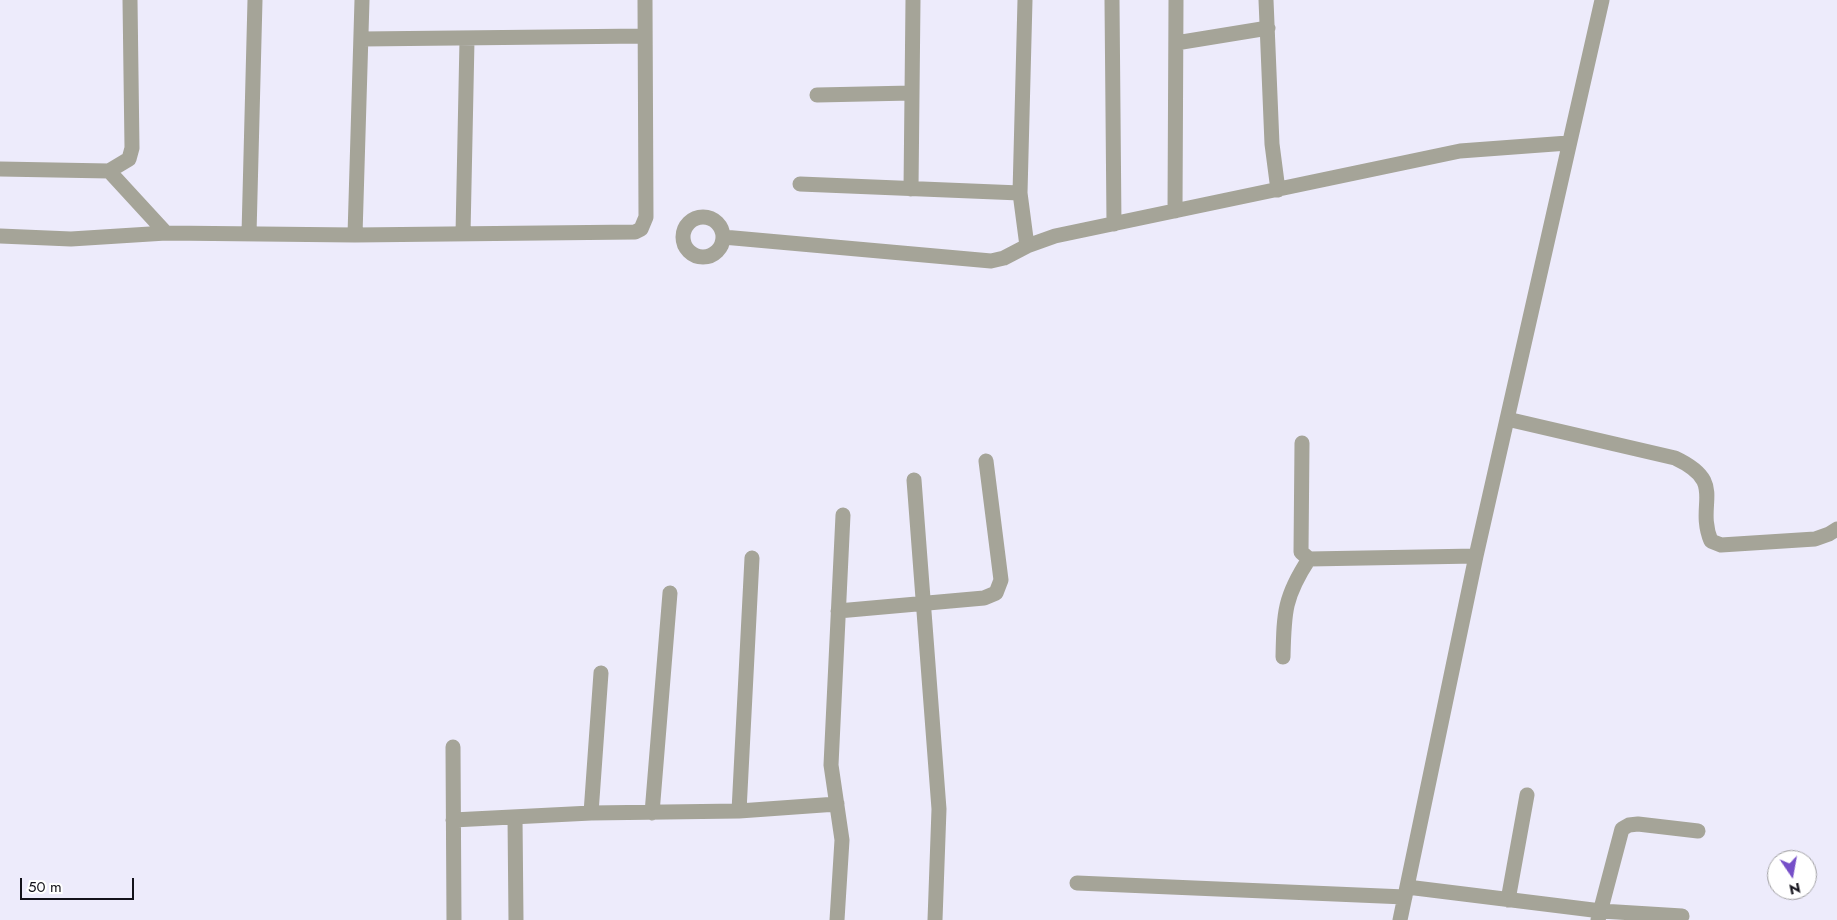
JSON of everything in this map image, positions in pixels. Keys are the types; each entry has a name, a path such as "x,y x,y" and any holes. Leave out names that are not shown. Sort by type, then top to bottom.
{"street":[{"path":"0,169 109,171 129,159 132,148 130,0"},
{"path":"249,234 255,0"},
{"path":"355,236 362,0"},
{"path":"0,236 71,239 166,233 355,236 634,232 641,229 646,217 645,0"},
{"path":"911,189 913,0"},
{"path":"1025,0 1020,192 1028,246"},
{"path":"1112,0 1114,224"},
{"path":"1175,211 1176,0"},
{"path":"1266,0 1272,144 1278,190"},
{"path":"1400,920 1476,556 1568,143 1602,0"},
{"path":"1176,43 1268,28"},
{"path":"362,39 467,40 644,36"},
{"path":"463,234 467,40"},
{"path":"817,95 912,93"},
{"path":"723,237 991,261 1004,258 1028,246 1055,236 1460,151 1568,143"},
{"path":"109,171 166,233"},
{"path":"800,184 1020,192"},
{"path":"1508,419 1675,458 1690,465 1701,475 1708,490 1707,531 1712,541 1721,545 1815,539 1837,529"},
{"path":"1302,444 1301,552 1309,559 1476,556"},
{"path":"838,611 984,598 996,593 1001,580 986,461"},
{"path":"914,480 925,604 939,809 935,920"},
{"path":"837,920 842,840 831,765 843,514"},
{"path":"739,811 752,558"},
{"path":"1283,657 1286,601 1293,583 1309,559"},
{"path":"652,812 670,593"},
{"path":"591,813 601,673"},
{"path":"452,748 454,920"},
{"path":"1508,900 1527,795"},
{"path":"453,820 591,813 739,811 837,804"},
{"path":"515,817 516,920"},
{"path":"1600,915 1622,829 1629,825 1638,824 1698,831"},
{"path":"1076,883 1406,892 1508,900 1600,915 1682,916"}]}
